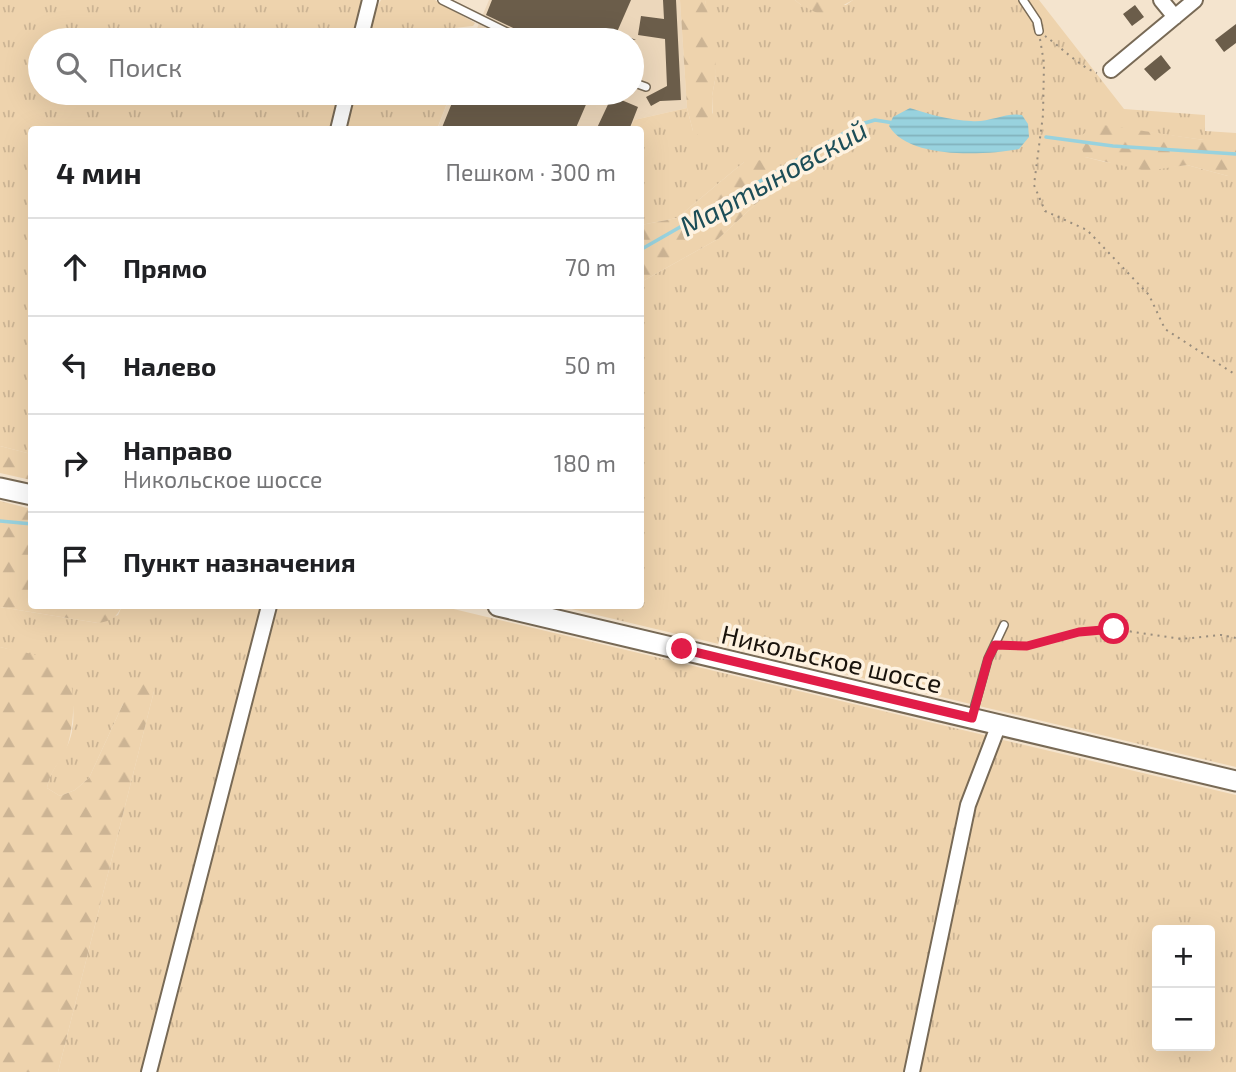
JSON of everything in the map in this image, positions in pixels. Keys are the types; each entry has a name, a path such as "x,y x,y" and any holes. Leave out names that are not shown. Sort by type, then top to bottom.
{"main road":[{"path":"0,488 28,494"},
{"name":"Никольское шоссе","path":"511,609 1236,781"}],"street":[{"path":"363,28 370,0"},
{"path":"1161,0 1175,17"},
{"path":"1105,72 1195,0"},
{"path":"339,126 344,105"},
{"path":"149,1072 268,609"},
{"path":"912,1072 968,805 999,724"}],"lane":[{"path":"442,0 499,28"},
{"path":"1023,0 1037,21 1039,31"},
{"path":"972,718 988,659 1004,625"}],"path":[{"path":"1039,31 1087,69 1105,72"},
{"path":"1039,31 1044,63 1043,115 1034,185 1045,211 1087,230 1149,295 1165,329 1236,375"},
{"path":"995,645 1027,646 1079,632 1114,629 1181,639 1221,635 1236,638"}],"shaded area":[{"path":"489,0 680,0 687,108 634,120 631,126 439,126 446,105 644,105 644,28 477,28"}],"green space":[{"path":"0,0 363,0 356,28 28,28 28,105 338,105 333,126 28,126 28,453 0,446"},
{"path":"381,0 435,0 475,23 473,26 454,28 370,28"},
{"path":"680,0 705,0 715,46 713,134 705,141 693,131 687,108"},
{"path":"705,0 795,0 801,5 846,5 853,0 1039,0 1124,109 1205,115 1205,131 1236,133 1236,140 1204,140 1097,125 1085,157 1105,162 1166,167 1187,165 1236,176 1236,767 572,609 644,609 644,280 718,239 769,192 744,162 677,218 644,224 644,126 631,126 634,120 687,108 693,131 713,113 712,96 716,75"},
{"path":"795,0 853,0 823,16"},
{"path":"351,105 446,105 438,126 346,126"},
{"path":"1097,124 1204,140 1236,140 1236,176 1187,165 1146,171 1085,157 1078,138"},
{"path":"778,158 769,192 718,239 644,280 644,224 677,218 744,162"},
{"path":"0,446 28,453 28,479 0,473"},
{"path":"0,501 28,508 28,609 120,609 110,620 98,623 0,607"},
{"path":"0,607 98,623 118,615 121,609 261,609 141,1072 58,1072 154,691 123,704 89,778 75,790 60,796 47,788 73,727 71,688 42,658 0,647"},
{"path":"277,609 454,609 988,736 907,1072 157,1072"},
{"path":"0,647 52,660 65,669 69,678 73,701 70,735 66,750 51,775 47,788 60,796 75,790 89,778 131,690 144,680 154,691 58,1072 0,1072"},
{"path":"1003,740 1236,795 1236,1072 916,1072 973,807 993,755"}],"water":[{"path":"910,108 940,117 971,121 1022,115 1028,124 1029,137 1019,149 1005,151 969,153 930,150 899,137 889,126 893,117"}],"building":[{"path":"492,0 631,0 619,28 513,28 486,15"},
{"path":"663,0 676,0 681,100 660,101 651,106 646,97 667,86 665,39 644,36 644,28 639,28 641,16 664,19"},
{"path":"1135,5 1144,17 1132,26 1123,14"},
{"path":"1236,24 1236,43 1224,52 1215,40"},
{"path":"1161,55 1171,68 1155,81 1144,69"},
{"path":"451,105 586,105 577,126 443,126"},
{"path":"608,105 638,107 631,126 598,126"}],"waterway":[{"name":"Мартыновский","path":"644,248 858,125 875,120 894,123"},
{"name":"Мартыновский","path":"1046,137 1113,146 1236,154"},
{"name":"Мартыновский","path":"0,521 28,524"}],"route":[{"path":"682,649 972,718 988,659 995,645 1027,646 1079,632 1114,629"}]}
